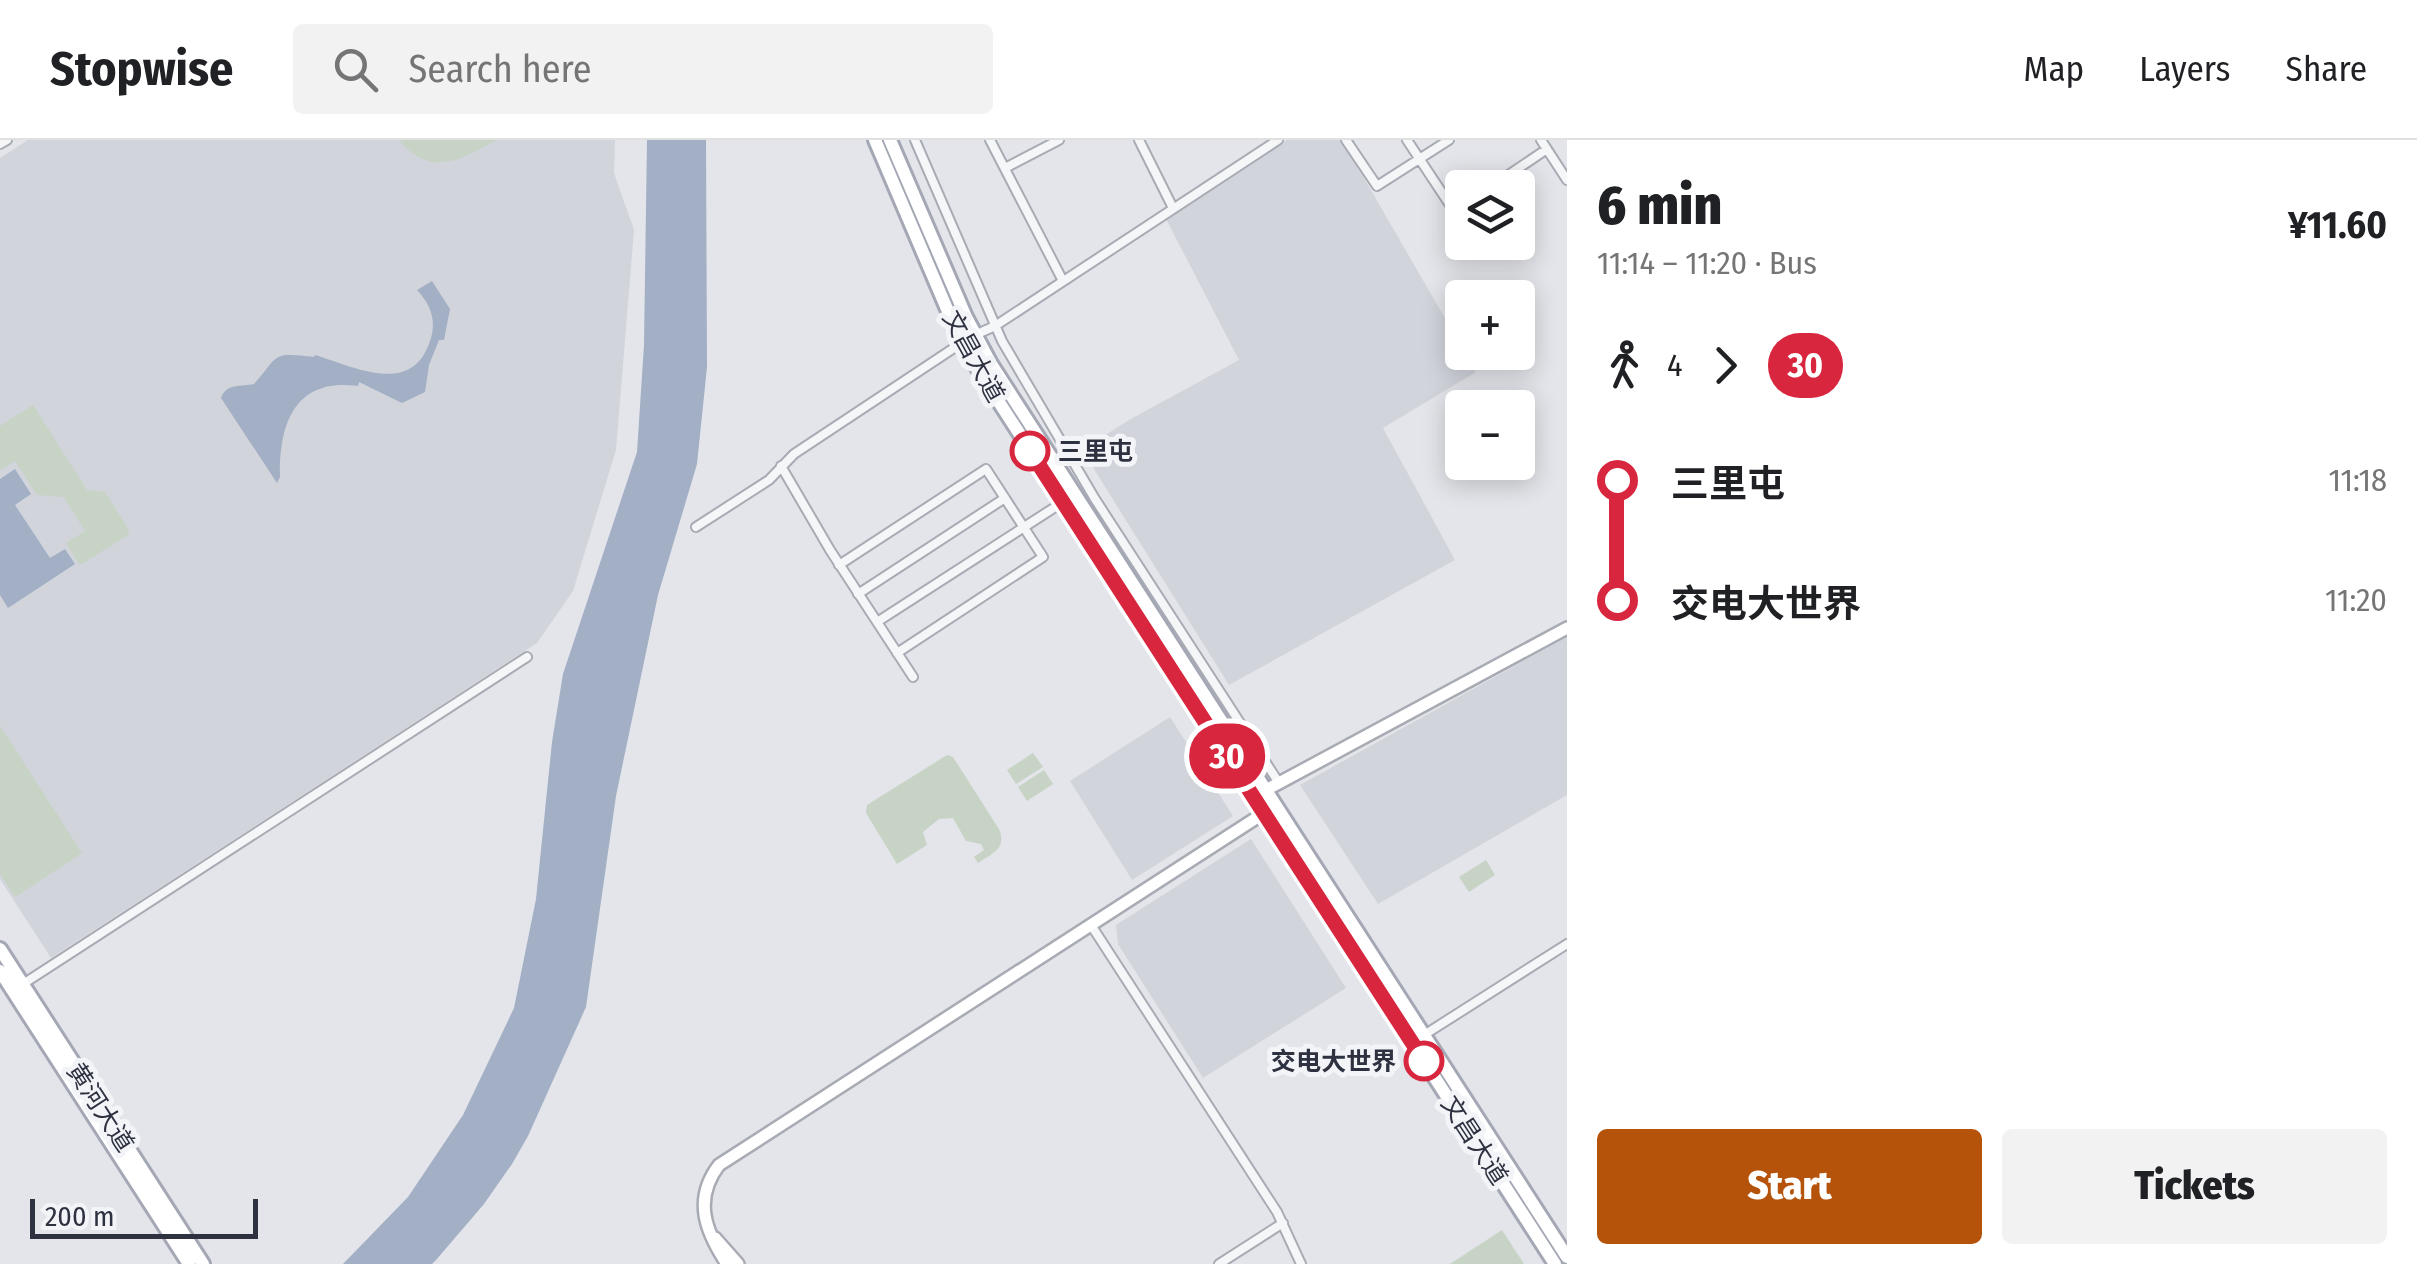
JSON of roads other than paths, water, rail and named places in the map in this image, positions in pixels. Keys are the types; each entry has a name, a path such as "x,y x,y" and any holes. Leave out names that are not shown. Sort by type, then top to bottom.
{"main road":[{"name":"文昌大道","path":"875,140 969,339 1063,502 1555,1264"},
{"name":"文昌大道","path":"890,140 969,339 1272,787 1567,1257"},
{"name":"黄河大道","path":"2,961 22,984 203,1264"},
{"name":"黄河大道","path":"2,961 188,1264"}],"street":[{"path":"0,144 6,140"},
{"path":"914,140 995,326 1095,499 1272,787 1567,628"},
{"path":"990,140 1063,281"},
{"path":"1004,168 1059,140"},
{"path":"1139,140 1173,208"},
{"path":"696,526 769,480 794,454 1278,140"},
{"path":"1346,140 1377,186 1449,140"},
{"path":"1407,140 1445,197"},
{"path":"1511,170 1544,144 1567,180"},
{"path":"782,466 839,565 913,677"},
{"path":"839,565 986,470 1005,498 1043,557 896,652"},
{"path":"858,594 1005,498"},
{"path":"877,622 1063,502"},
{"path":"22,984 526,657"},
{"path":"727,1264 704,1221 703,1198 719,1166 1264,813"},
{"path":"1091,925 1284,1222 1301,1264"},
{"path":"1424,1034 1567,944"},
{"path":"1219,1264 1284,1222"},
{"path":"712,1235 738,1264"}],"water":[{"path":"647,140 706,140 707,367 697,464 658,595 616,796 586,1007 512,1164 436,1260 432,1264 343,1264 408,1197 463,1115 514,1008 536,899 563,674 637,452 644,345"},
{"path":"432,281 450,309 444,340 439,340 429,365 425,392 402,403 359,382 358,386 319,389 305,397 287,423 277,483 221,398 223,393 254,384 273,361 290,355 315,355 381,373 410,368 422,358 432,334 431,314 417,290"},
{"path":"15,469 31,494 15,505 50,558 65,549 75,564 8,608 0,595 0,479"}],"place":[{"name":"三里屯","path":"1030,451"},
{"name":"交电大世界","path":"1424,1061"}]}
